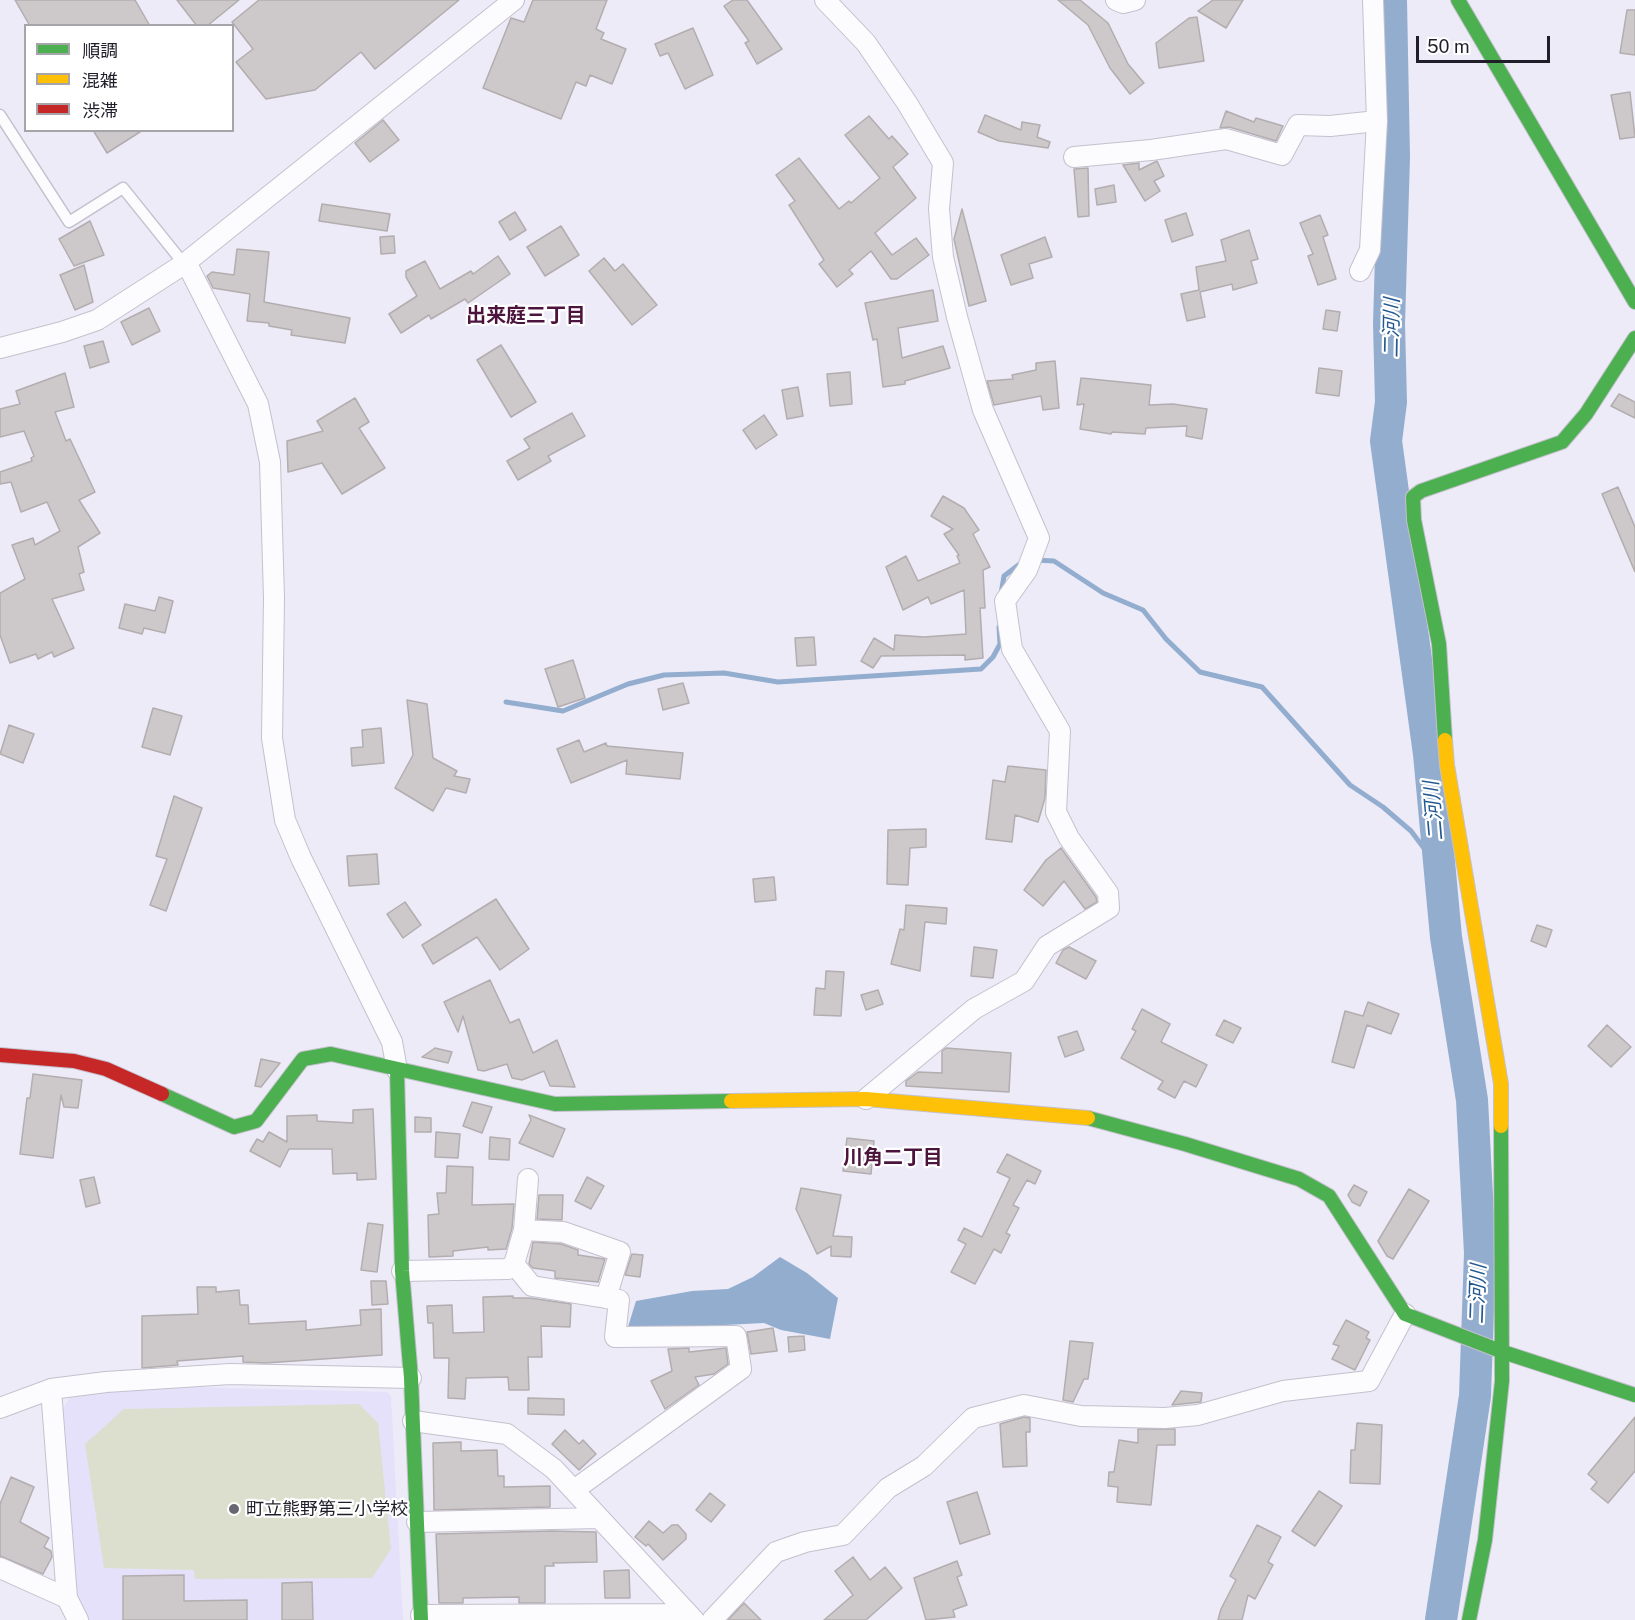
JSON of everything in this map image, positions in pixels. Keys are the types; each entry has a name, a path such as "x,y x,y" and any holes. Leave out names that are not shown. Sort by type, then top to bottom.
{"street":[{"path":"0,348 62,333 98,320 185,263 514,0"},
{"path":"825,0 866,43 907,103 943,163 939,209 943,257 957,317 983,411 1039,538 1027,570 1005,601 1012,649 1060,731 1056,812 1069,838 1108,893 1109,908 1047,946 1024,981 975,1009 866,1099"},
{"path":"1116,0 1123,3 1135,0"},
{"path":"1360,271 1370,250 1377,121 1373,0"},
{"path":"1458,0 1635,302"},
{"path":"1074,157 1151,150 1226,139 1282,155 1298,125 1330,126 1377,121"},
{"path":"185,263 258,404 270,462 274,598 272,738 285,820 311,879 392,1042 397,1070 402,1271 411,1378 421,1618 691,1617"},
{"path":"1468,1620 1485,1540 1498,1350 1501,1084 1447,765 1439,644 1414,520 1413,497 1421,491 1562,442 1586,414 1635,338"},
{"path":"0,1055 74,1061 106,1069 234,1127 256,1121 303,1059 331,1054 555,1104 866,1099 1086,1118 1185,1144 1299,1179 1329,1196 1405,1314 1498,1350 1635,1395"},
{"path":"402,1271 508,1269 514,1264 524,1230 528,1179"},
{"path":"524,1230 563,1232 620,1252 606,1298"},
{"path":"514,1264 532,1286 619,1300 615,1337 736,1336 741,1369 574,1490"},
{"path":"712,1620 776,1552 805,1542 843,1535 888,1488 924,1466 973,1418 1024,1406 1081,1416 1165,1418 1198,1415 1283,1390 1369,1381 1405,1314"},
{"path":"0,1408 51,1389 230,1374 411,1378"},
{"path":"51,1389 67,1598 78,1620"},
{"path":"413,1421 507,1434 554,1469 691,1617"},
{"path":"417,1522 599,1518"},
{"path":"0,1568 67,1598"}],"lane":[{"path":"0,115 69,222 123,188 185,263"}],"shaded area":[{"name":"町立熊野第三小学校","path":"154,1386 387,1392 391,1396 403,1620 83,1620 77,1609 63,1409 72,1393"}],"green space":[{"name":"町立熊野第三小学校","path":"359,1404 378,1423 391,1549 372,1578 195,1579 194,1570 104,1568 85,1444 124,1409"}],"water":[{"path":"780,1257 807,1273 838,1298 830,1339 781,1330 764,1323 627,1330 636,1301 692,1291 728,1289 753,1277"}],"building":[{"path":"15,0 135,0 149,24 29,24"},
{"path":"177,0 239,0 209,24 195,24"},
{"path":"259,0 459,0 375,69 361,52 315,90 266,99 236,62 253,49 232,22"},
{"path":"533,0 607,0 596,29 604,33 601,39 626,49 612,84 590,75 586,86 576,82 561,119 483,88 511,18 524,22"},
{"path":"733,0 747,0 782,49 757,64 745,43 749,41 724,6"},
{"path":"1058,0 1080,0 1108,23 1128,64 1144,83 1130,94 1110,68 1088,25"},
{"path":"1213,0 1243,0 1226,28 1198,11"},
{"path":"1627,10 1635,10 1635,55 1620,53"},
{"path":"1197,17 1204,61 1159,68 1156,43 1189,18"},
{"path":"693,28 713,75 685,89 668,53 660,56 655,44"},
{"path":"1630,92 1635,137 1620,139 1611,95"},
{"path":"1226,111 1254,122 1256,118 1283,126 1276,141 1229,127 1220,128"},
{"path":"985,115 1021,130 1022,122 1040,125 1037,137 1050,142 1048,148 999,141 978,132"},
{"path":"869,116 889,139 892,136 908,154 893,167 916,198 875,233 892,255 916,238 929,255 897,279 891,279 871,251 849,270 853,274 837,287 819,264 824,260 789,205 795,201 776,175 799,158 839,209 849,201 851,203 880,178 845,135"},
{"path":"383,120 399,140 370,162 355,143"},
{"path":"94,132 140,132 107,153"},
{"path":"1157,161 1164,176 1154,181 1160,191 1145,201 1123,165 1139,163 1139,170"},
{"path":"1088,168 1089,216 1078,217 1074,169"},
{"path":"1114,185 1116,202 1097,205 1095,189"},
{"path":"322,204 390,214 387,231 319,221"},
{"path":"962,209 986,301 969,306 954,239"},
{"path":"515,212 526,230 510,240 499,222"},
{"path":"1186,213 1193,235 1172,242 1165,220"},
{"path":"1320,215 1328,235 1323,237 1336,279 1318,285 1308,256 1313,254 1300,223"},
{"path":"90,221 104,255 74,266 59,239"},
{"path":"561,226 579,255 545,276 527,247"},
{"path":"1249,230 1258,259 1251,261 1257,283 1233,290 1232,284 1200,292 1205,317 1187,321 1181,294 1199,290 1196,267 1226,261 1221,240"},
{"path":"394,236 395,253 381,254 380,237"},
{"path":"1045,237 1052,257 1029,264 1033,278 1011,285 1001,255"},
{"path":"237,249 269,252 264,302 350,318 345,343 291,335 292,330 269,326 269,323 247,321 250,294 213,288 207,276 212,272 234,275"},
{"path":"498,256 510,274 468,303 465,299 431,319 429,315 401,333 389,314 417,296 406,277 406,271 425,261 440,289 471,271 473,274"},
{"path":"604,258 615,271 623,264 657,305 632,325 589,271"},
{"path":"84,265 93,302 75,310 60,275"},
{"path":"933,290 938,321 898,328 902,358 943,346 950,368 905,381 905,384 883,387 877,339 873,340 865,303"},
{"path":"149,308 160,331 132,345 121,322"},
{"path":"1326,310 1340,312 1337,331 1323,329"},
{"path":"103,341 109,362 90,368 84,346"},
{"path":"501,345 536,402 511,417 477,360"},
{"path":"1055,361 1059,408 1043,410 1041,396 994,405 987,381 1013,379 1012,375 1036,370 1036,363"},
{"path":"1319,368 1342,371 1339,396 1316,393"},
{"path":"850,372 852,404 830,406 827,374"},
{"path":"65,373 74,407 55,412 66,441 70,439 95,492 79,500 100,533 78,547 84,572 79,574 84,590 52,599 74,648 54,657 52,652 38,659 36,654 10,663 0,635 0,593 25,579 12,545 33,538 35,545 60,531 47,502 21,512 11,482 0,484 0,472 32,461 31,458 34,456 24,431 0,437 0,409 20,404 16,391"},
{"path":"1081,378 1151,385 1149,405 1173,404 1207,409 1202,439 1186,436 1187,426 1146,428 1145,434 1112,432 1111,434 1080,429 1084,404 1077,405"},
{"path":"798,387 803,416 787,419 782,390"},
{"path":"1619,394 1635,402 1635,418 1611,406"},
{"path":"355,398 369,422 359,428 385,468 342,494 322,463 288,472 287,441 323,431 317,421"},
{"path":"572,413 585,436 548,456 551,461 518,480 507,461 530,448 524,439"},
{"path":"764,415 777,435 756,449 743,430"},
{"path":"1618,487 1635,527 1635,572 1602,494"},
{"path":"943,496 964,508 979,530 973,534 990,567 983,570 985,608 980,608 983,658 965,660 965,655 881,656 873,668 861,661 874,638 894,650 895,635 924,637 966,634 964,590 931,604 928,597 903,610 886,567 906,556 918,581 960,563 957,556 959,555 944,534 953,529 931,516"},
{"path":"159,597 173,601 165,633 144,628 142,634 119,628 125,604 155,611"},
{"path":"814,637 816,665 797,666 795,638"},
{"path":"573,660 585,698 558,707 545,669"},
{"path":"683,683 689,703 663,710 658,689"},
{"path":"407,700 427,704 433,758 457,771 454,776 470,779 466,793 446,788 433,811 395,788 413,755"},
{"path":"153,708 182,716 170,755 142,747"},
{"path":"9,725 34,734 23,763 0,754"},
{"path":"381,728 384,763 352,766 351,748 363,747 362,730"},
{"path":"579,740 584,752 606,743 607,746 683,753 680,779 626,774 627,760 571,783 557,749"},
{"path":"1008,766 1046,770 1045,798 1038,822 1015,815 1012,842 986,839 993,780 1005,782"},
{"path":"174,796 202,808 166,911 150,905 167,859 156,856"},
{"path":"926,829 926,847 910,848 908,885 887,884 888,830"},
{"path":"1061,848 1096,897 1097,902 1085,909 1064,881 1043,906 1024,890 1046,860"},
{"path":"377,854 379,884 349,886 347,856"},
{"path":"774,877 776,900 755,902 753,879"},
{"path":"496,899 529,949 500,970 477,937 433,964 422,945"},
{"path":"405,902 421,925 403,938 387,914"},
{"path":"906,905 947,908 946,924 925,922 920,971 891,964 900,929 904,930"},
{"path":"1537,925 1552,930 1546,947 1531,941"},
{"path":"974,947 997,950 993,978 971,976"},
{"path":"1069,947 1096,961 1086,979 1056,963 1063,950"},
{"path":"826,971 844,972 841,1016 814,1015 816,988 825,989"},
{"path":"490,980 510,1023 519,1019 533,1053 557,1040 575,1087 550,1086 544,1071 522,1080 512,1078 507,1064 484,1071 478,1070 463,1016 458,1032 444,1002"},
{"path":"878,990 883,1004 866,1010 861,995"},
{"path":"1368,1002 1399,1014 1391,1034 1367,1025 1354,1068 1332,1062 1345,1011 1363,1016"},
{"path":"1142,1009 1170,1024 1161,1042 1207,1065 1196,1087 1184,1081 1175,1098 1158,1089 1163,1081 1121,1058 1136,1031 1132,1029"},
{"path":"1224,1020 1241,1028 1233,1043 1216,1035"},
{"path":"1607,1025 1631,1047 1611,1067 1588,1046"},
{"path":"1077,1031 1084,1050 1065,1057 1058,1037"},
{"path":"435,1048 452,1052 448,1063 422,1057"},
{"path":"946,1048 1011,1053 1009,1092 906,1086 906,1081 918,1072 942,1073 942,1051"},
{"path":"261,1059 280,1063 261,1087 255,1086"},
{"path":"33,1074 82,1080 78,1108 64,1107 61,1095 53,1158 20,1154 27,1098 30,1098"},
{"path":"472,1102 492,1107 482,1133 463,1126"},
{"path":"373,1109 376,1179 357,1180 357,1173 333,1174 332,1149 289,1149 280,1167 250,1151 257,1139 263,1142 269,1132 287,1142 287,1116 317,1115 317,1121 353,1123 353,1110"},
{"path":"529,1115 565,1129 553,1157 519,1143 531,1120"},
{"path":"415,1117 431,1118 431,1132 415,1132"},
{"path":"436,1132 460,1134 458,1158 435,1157"},
{"path":"490,1137 510,1139 509,1160 489,1159"},
{"path":"847,1138 874,1141 871,1174 843,1171"},
{"path":"1007,1154 1041,1171 1035,1184 1027,1180 1013,1205 1019,1208 1006,1233 1010,1235 1001,1253 994,1249 975,1284 951,1272 966,1244 958,1240 964,1228 982,1237 1010,1178 997,1172"},
{"path":"447,1166 473,1167 472,1205 514,1204 512,1228 506,1249 488,1250 488,1247 453,1251 453,1256 429,1257 428,1215 439,1214 437,1193 446,1193"},
{"path":"94,1177 100,1203 86,1207 80,1180"},
{"path":"587,1177 604,1186 591,1209 575,1201"},
{"path":"1354,1185 1367,1192 1360,1206 1352,1202 1348,1195"},
{"path":"801,1188 841,1195 833,1236 852,1237 851,1257 831,1256 831,1246 817,1254 796,1209"},
{"path":"1409,1189 1429,1201 1393,1259 1387,1256 1378,1241"},
{"path":"539,1195 563,1195 562,1220 537,1219"},
{"path":"368,1223 383,1225 377,1272 361,1270"},
{"path":"533,1242 561,1244 578,1250 578,1255 605,1259 598,1282 555,1278 555,1271 533,1268 529,1264"},
{"path":"632,1254 643,1255 640,1277 625,1275"},
{"path":"371,1281 386,1281 388,1304 372,1305"},
{"path":"197,1287 216,1287 216,1292 239,1290 240,1305 248,1305 249,1324 306,1321 306,1330 361,1325 360,1310 381,1309 382,1355 265,1363 243,1362 243,1356 177,1361 178,1365 142,1368 142,1316 198,1314"},
{"path":"513,1296 513,1298 571,1304 570,1327 541,1326 542,1357 528,1357 529,1390 509,1390 508,1377 466,1378 465,1399 448,1398 449,1358 434,1358 433,1323 428,1323 427,1306 452,1305 453,1333 484,1332 483,1297"},
{"path":"1346,1320 1369,1332 1366,1338 1370,1340 1355,1370 1332,1359 1339,1346 1333,1344"},
{"path":"773,1328 777,1351 751,1354 747,1332"},
{"path":"804,1336 805,1350 789,1352 788,1337"},
{"path":"1070,1341 1093,1343 1088,1379 1084,1379 1073,1402 1063,1400"},
{"path":"689,1348 689,1352 726,1348 728,1364 714,1374 695,1377 699,1385 665,1409 651,1381 672,1371 668,1349"},
{"path":"1181,1391 1202,1393 1201,1402 1172,1405"},
{"path":"528,1398 564,1399 564,1415 528,1414"},
{"path":"1024,1417 1030,1418 1030,1432 1026,1432 1027,1466 1003,1467 1000,1424"},
{"path":"1635,1417 1635,1471 1608,1503 1591,1489 1597,1482 1588,1474"},
{"path":"1357,1423 1382,1425 1380,1484 1350,1483 1351,1450 1355,1450"},
{"path":"1138,1429 1175,1429 1175,1445 1157,1445 1151,1505 1117,1502 1118,1487 1108,1486 1109,1472 1114,1472 1119,1440 1138,1443"},
{"path":"565,1430 579,1444 583,1440 596,1454 579,1470 552,1444"},
{"path":"461,1442 461,1451 497,1450 498,1476 504,1476 504,1487 550,1486 550,1507 434,1510 433,1443"},
{"path":"11,1477 34,1487 20,1522 49,1538 44,1547 51,1551 52,1557 43,1574 0,1556 0,1504"},
{"path":"1319,1491 1342,1506 1315,1546 1292,1531"},
{"path":"977,1492 990,1534 960,1544 947,1502"},
{"path":"710,1493 725,1505 711,1522 696,1510"},
{"path":"649,1521 663,1533 672,1525 678,1525 686,1534 686,1539 663,1560 648,1544 646,1546 635,1537"},
{"path":"1257,1525 1281,1537 1268,1562 1273,1565 1255,1599 1248,1595 1242,1620 1218,1620 1236,1580 1230,1576"},
{"path":"596,1532 597,1562 553,1563 554,1566 545,1566 545,1603 519,1603 519,1597 463,1598 463,1603 439,1603 436,1534"},
{"path":"853,1557 870,1580 885,1567 902,1588 866,1620 824,1620 853,1595 835,1571"},
{"path":"957,1561 962,1575 957,1577 967,1605 953,1610 955,1617 926,1620 914,1578"},
{"path":"629,1570 630,1598 605,1598 604,1571"},
{"path":"184,1575 184,1601 247,1600 247,1620 123,1620 123,1576"},
{"path":"312,1582 313,1620 282,1620 282,1583"},
{"path":"744,1603 761,1620 728,1620"}],"waterway":[{"name":"二河川","path":"1391,0 1394,157 1389,324 1391,402 1386,441 1429,754 1446,937 1472,1100 1480,1253 1475,1396 1441,1620"},
{"path":"1001,594 1004,576 1025,560"},
{"path":"1034,560 1054,561 1103,593 1143,610 1166,639 1200,672 1262,687 1350,785 1383,807 1411,831 1439,868"},
{"path":"506,702 563,711 628,684 664,675 724,673 778,682 981,669 993,657 1000,644 999,627"}],"traffic: fast":[{"path":"1458,0 1635,302"},
{"path":"1445,740 1439,644 1414,520 1413,497 1421,491 1562,442 1586,414 1635,338"},
{"path":"162,1094 234,1127 256,1121 303,1059 331,1054 555,1104 731,1101"},
{"path":"397,1070 402,1271 411,1378 421,1620"},
{"path":"1088,1118 1185,1144 1299,1179 1329,1196 1405,1314 1503,1352 1635,1395"},
{"path":"1469,1620 1485,1540 1502,1381 1501,1126"}],"traffic: slow":[{"path":"1445,740 1447,765 1501,1084 1501,1126"},
{"path":"731,1101 866,1099 1088,1118"}],"traffic: jam":[{"path":"0,1055 74,1061 106,1069 162,1094"}],"place":[{"name":"町立熊野第三小学校","path":"234,1509"}],"district":[{"name":"出来庭三丁目","path":"526,316"},
{"name":"川角二丁目","path":"893,1158"}]}
